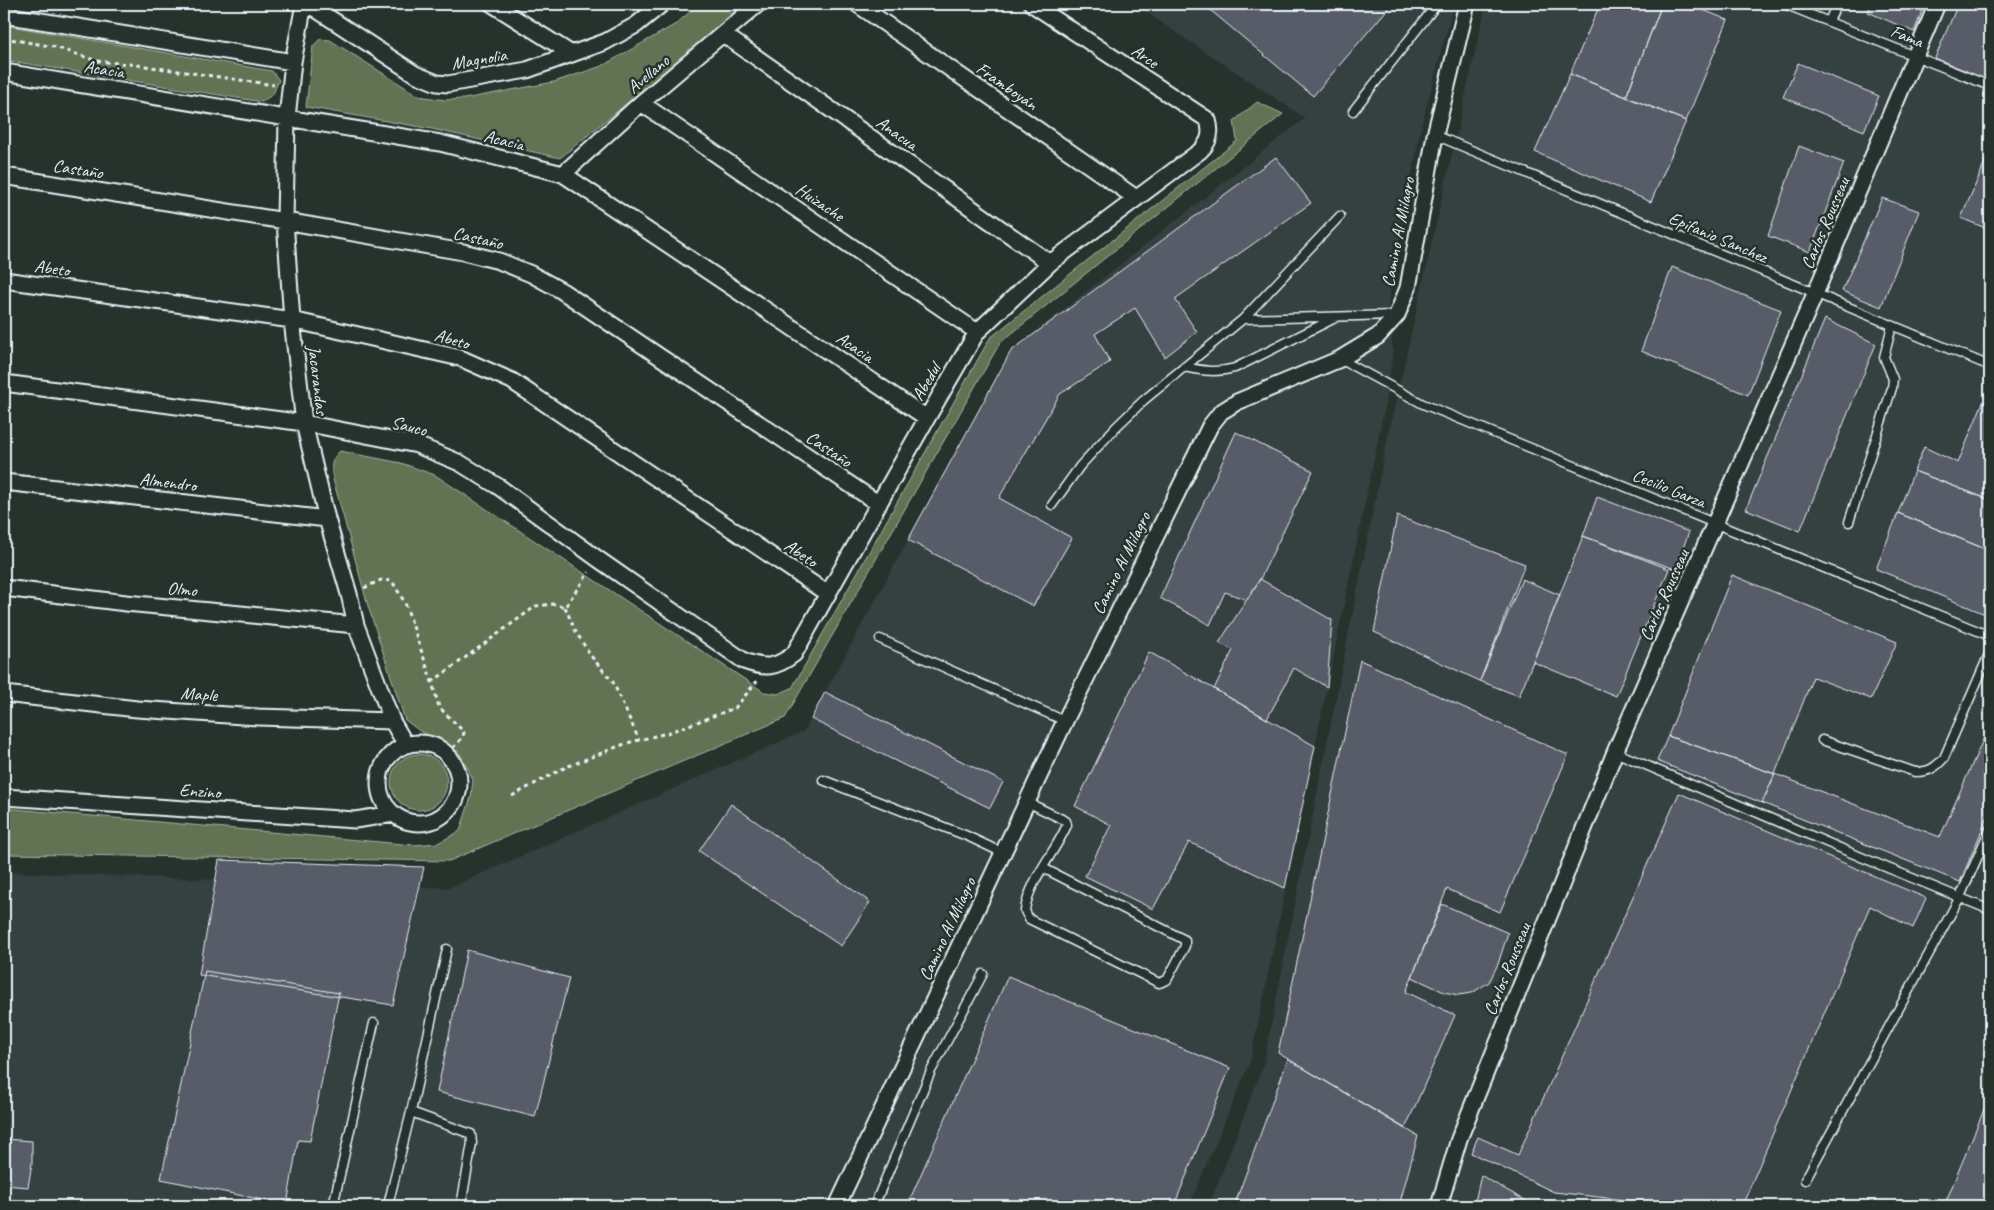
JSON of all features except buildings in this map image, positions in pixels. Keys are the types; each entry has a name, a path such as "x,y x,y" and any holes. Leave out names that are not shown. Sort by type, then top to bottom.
{"street":[{"name":"Jacarandas","path":"304,4 293,62 287,118 285,221 292,320 304,423 356,624 392,722 406,745"},
{"name":"Magnolia","path":"308,4 415,74 437,84 448,84 527,70 605,42 636,25 662,4"},
{"path":"492,4 572,54"},
{"name":"Avellano","path":"563,174 642,103 758,4"},
{"name":"Framboyán","path":"857,4 1136,198"},
{"name":"Arce","path":"1032,4 1208,120 1211,129 1210,138 1206,146 1200,151"},
{"name":"Camino Al Milagro","path":"837,1206 1065,721 1210,426 1221,412 1237,402 1340,359 1378,336 1397,315 1408,288 1435,135 1467,4"},
{"name":"Carlos Rousseau","path":"1439,1206 1459,1138 1615,752 1815,294 1937,4"},
{"path":"4,15 293,62"},
{"name":"Anacua","path":"723,34 1050,263"},
{"name":"Acacia","path":"4,72 440,143 563,174 926,418"},
{"name":"Huizache","path":"642,103 977,332"},
{"name":"Abedul","path":"768,667 784,662 794,654 926,418 977,332 1050,263 1200,151"},
{"name":"Castaño","path":"4,176 285,221 463,252 499,261 532,274 562,291 878,504"},
{"name":"Abeto","path":"4,280 292,320 460,358 512,381 828,594"},
{"name":"Sauco","path":"4,383 304,423 417,445 460,463 499,487 744,661 768,667"},
{"name":"Almendro","path":"4,482 328,519"},
{"name":"Olmo","path":"4,588 126,603 356,624"},
{"name":"Maple","path":"4,694 137,709 258,717 392,722"},
{"path":"423,743 431,745 446,754 455,766 459,783 456,798 447,812 432,821 425,822 408,821 394,814 382,797 380,776 388,758 399,748 406,745 423,743"},
{"name":"Enzino","path":"4,797 355,820 394,814"}],"lane":[{"path":"1352,111 1437,4"},
{"name":"Fama","path":"1784,4 1917,55 1990,86"},
{"path":"1830,21 1837,4"},
{"name":"Epifanio Sanchez","path":"1435,135 1990,366"},
{"path":"1052,505 1080,466 1116,427 1144,400 1243,320 1340,216"},
{"path":"1243,320 1397,315"},
{"path":"1184,367 1207,372 1220,372 1235,368 1337,317"},
{"path":"1849,522 1892,388 1893,379 1884,357 1892,326"},
{"name":"Cecilio Garza","path":"1340,359 1423,404 1990,636"},
{"path":"880,639 1065,721"},
{"path":"1822,740 1915,772 1927,772 1936,767 1944,758 1990,652"},
{"path":"1615,752 1861,858 1990,910"},
{"path":"823,780 967,836 1003,853"},
{"path":"1027,802 1066,821 1067,825 1043,868 1026,904 1025,911 1029,919 1159,983 1167,980 1185,946 1185,940 1043,868"},
{"path":"1805,1180 1960,897 1990,829"},
{"path":"389,1201 447,949"},
{"path":"874,1206 930,1072 983,974"},
{"path":"333,1206 374,1023"},
{"path":"411,1112 471,1134 472,1143 461,1206"}],"path":[{"path":"4,38 55,47 97,61 138,65 290,87"},
{"path":"565,607 598,559"},
{"path":"349,594 381,580 392,582 405,603 439,707 464,732 464,737 446,754"},
{"path":"432,682 536,606 553,604 565,607"},
{"path":"565,607 575,630 590,655 613,682 639,740"},
{"path":"512,796 566,767 627,742 667,733 735,708 768,667"}],"shaded area":[{"path":"1133,4 1454,4 1421,127 1388,304 1393,351 1385,406 1250,1062 1189,1206 4,1206 4,872 449,888 804,731 1011,351 1305,118"},
{"path":"1486,4 1990,4 1990,1206 1209,1206 1263,1066 1387,440"}],"green space":[{"path":"699,4 748,4 560,158 432,129 306,107 313,46 320,39 330,40 419,96 445,100 464,99 554,82 602,66 676,24"},
{"path":"4,25 272,71 279,80 273,94 262,102 4,60"},
{"path":"1257,102 1283,114 1000,343 785,718 449,861 4,854 4,808 413,845 438,843 460,831 471,797 473,779 459,752 435,737 421,732 405,720 368,606 333,479 332,464 334,457 340,451 401,463 435,475 764,692 778,694 792,688 990,338 1237,141 1234,121"},
{"path":"419,754 430,756 439,762 445,771 447,782 445,793 439,802 430,808 419,810 408,808 399,802 393,793 391,782 393,771 399,762 408,756"}]}
